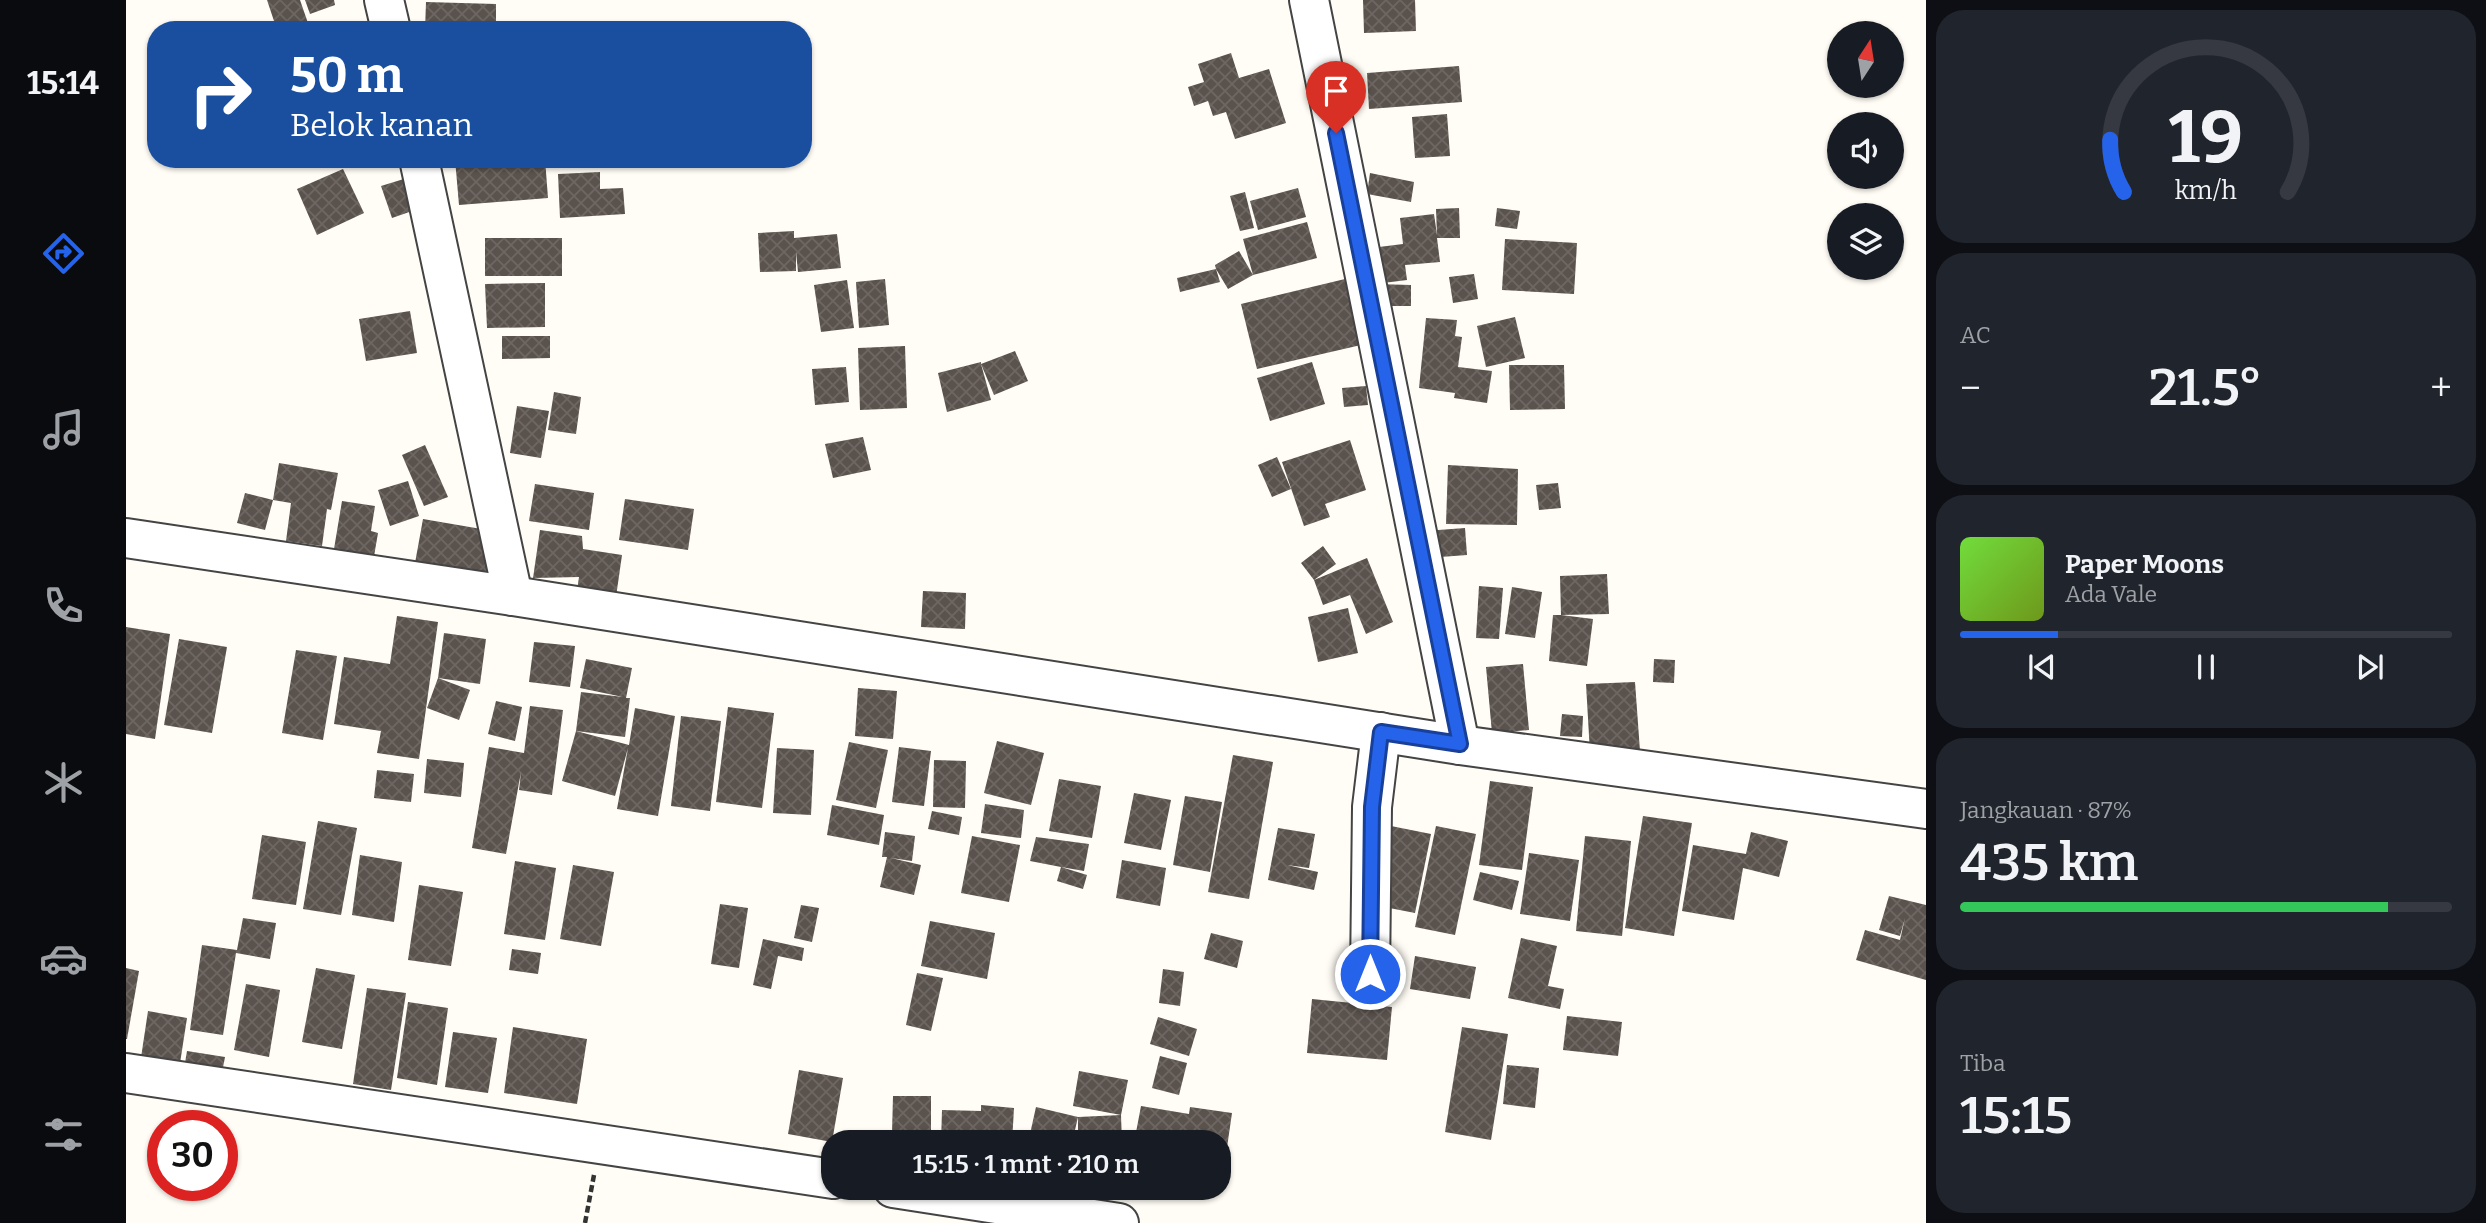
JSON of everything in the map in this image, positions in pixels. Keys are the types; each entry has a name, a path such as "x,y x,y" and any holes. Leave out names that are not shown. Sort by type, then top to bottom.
{"street":[{"path":"384,0 389,21"},
{"path":"1309,0 1460,744"},
{"path":"421,168 513,596"},
{"path":"126,538 1460,744 1926,809"},
{"path":"1370,974 1372,807 1381,732"},
{"path":"126,1073 821,1177"},
{"path":"970,1200 1119,1223"}],"path":[{"path":"585,1223 600,1143"}],"building":[{"path":"267,0 300,0 307,21 274,21"},
{"path":"305,0 334,0 335,5 310,14"},
{"path":"1363,0 1415,0 1416,31 1364,33"},
{"path":"426,2 496,4 496,21 425,21"},
{"path":"1231,53 1239,78 1269,69 1286,123 1235,139 1226,112 1213,116 1208,101 1194,106 1188,87 1204,82 1198,64"},
{"path":"1459,66 1462,102 1369,109 1367,73"},
{"path":"1447,114 1450,156 1415,158 1412,117"},
{"path":"456,168 546,168 548,198 459,205"},
{"path":"343,169 364,213 317,235 297,189"},
{"path":"600,172 600,189 623,188 625,214 560,218 558,174"},
{"path":"1370,173 1414,182 1411,202 1367,194"},
{"path":"407,178 418,209 392,218 381,186"},
{"path":"1298,188 1306,217 1258,230 1250,201"},
{"path":"1245,192 1254,228 1240,231 1230,196"},
{"path":"1459,208 1460,238 1437,238 1440,262 1405,265 1407,280 1375,284 1411,285 1411,306 1374,306 1371,248 1403,244 1400,218 1434,214 1437,235 1436,209"},
{"path":"1497,208 1520,211 1517,229 1495,226"},
{"path":"1307,222 1317,258 1253,275 1243,239"},
{"path":"794,231 794,238 837,234 841,268 798,272 796,252 796,271 760,272 758,233"},
{"path":"485,238 562,238 562,276 485,276"},
{"path":"1505,239 1577,243 1574,294 1502,290"},
{"path":"1239,251 1253,275 1228,289 1215,265"},
{"path":"1216,269 1220,282 1180,292 1177,278"},
{"path":"1474,274 1478,299 1453,303 1449,277"},
{"path":"885,279 889,325 859,328 856,282"},
{"path":"1345,279 1361,345 1257,369 1241,304"},
{"path":"847,280 854,328 821,332 814,285"},
{"path":"545,283 545,327 487,328 485,284"},
{"path":"410,311 417,353 366,361 359,319"},
{"path":"1515,317 1525,358 1486,367 1477,326"},
{"path":"1426,318 1457,320 1455,336 1462,337 1458,367 1492,371 1487,403 1454,398 1455,393 1419,388"},
{"path":"502,336 550,336 550,358 502,359"},
{"path":"905,346 907,408 860,410 858,348"},
{"path":"1015,351 1028,381 994,395 981,364"},
{"path":"981,362 991,400 947,412 938,373"},
{"path":"1312,362 1325,404 1270,421 1257,378"},
{"path":"1509,365 1564,365 1565,409 1510,410"},
{"path":"846,367 849,402 815,405 812,369"},
{"path":"1366,386 1368,405 1344,407 1342,388"},
{"path":"554,392 581,397 576,434 548,430"},
{"path":"517,406 549,411 541,458 510,453"},
{"path":"863,437 871,470 833,478 825,444"},
{"path":"1350,440 1366,490 1325,504 1330,517 1304,526 1282,462"},
{"path":"425,445 448,497 424,506 402,455"},
{"path":"1277,457 1291,489 1272,497 1258,465"},
{"path":"279,463 338,473 331,510 327,509 322,546 286,541 291,503 273,500"},
{"path":"1448,465 1518,469 1517,525 1446,524"},
{"path":"408,481 419,516 390,526 378,490"},
{"path":"1558,483 1561,508 1539,510 1536,485"},
{"path":"535,484 594,493 589,530 529,521"},
{"path":"245,493 273,500 265,530 237,523"},
{"path":"625,499 694,509 688,550 619,540"},
{"path":"342,501 375,506 371,531 378,533 371,574 331,567"},
{"path":"423,519 493,531 483,586 413,574"},
{"path":"1465,528 1467,555 1427,558 1425,531"},
{"path":"540,530 582,536 583,549 622,555 615,604 576,597 579,577 533,578"},
{"path":"1323,546 1336,564 1314,580 1301,563"},
{"path":"1367,558 1393,622 1366,634 1350,595 1323,605 1314,580"},
{"path":"1607,574 1609,614 1561,615 1560,576"},
{"path":"1479,586 1503,588 1499,639 1476,638"},
{"path":"1512,587 1542,592 1535,638 1505,634"},
{"path":"923,591 966,593 965,629 921,627"},
{"path":"1348,608 1358,653 1318,662 1308,617"},
{"path":"1553,615 1593,619 1587,666 1549,661"},
{"path":"397,616 438,622 419,759 377,753 381,731 334,724 344,657 390,664"},
{"path":"126,627 170,634 155,739 126,734"},
{"path":"444,633 486,639 480,684 438,678"},
{"path":"179,639 227,647 212,733 164,725"},
{"path":"534,642 575,646 570,687 529,682"},
{"path":"296,650 337,656 323,740 282,733"},
{"path":"586,659 632,668 626,698 630,698 625,737 576,731 581,692 623,697 580,688"},
{"path":"1654,659 1675,660 1674,683 1653,682"},
{"path":"1523,664 1529,730 1492,733 1486,667"},
{"path":"438,678 470,690 459,720 427,708"},
{"path":"1635,682 1640,751 1590,753 1586,684"},
{"path":"858,688 897,691 893,739 855,736"},
{"path":"496,701 522,707 515,741 488,734"},
{"path":"530,706 563,710 552,795 519,790 521,772 506,854 472,848 489,747 524,753"},
{"path":"728,707 774,713 762,808 716,802"},
{"path":"635,708 675,716 658,816 617,809 628,748 615,796 562,781 576,731 629,745"},
{"path":"1562,714 1583,716 1582,737 1560,736"},
{"path":"681,716 721,721 710,811 671,806"},
{"path":"997,741 1044,753 1031,805 984,793"},
{"path":"849,742 888,750 876,808 836,800"},
{"path":"899,747 931,751 924,806 892,802"},
{"path":"777,748 814,750 811,815 773,813"},
{"path":"1233,755 1273,762 1249,899 1208,892"},
{"path":"427,759 464,763 461,797 424,793"},
{"path":"934,760 966,761 965,808 933,807"},
{"path":"377,770 414,774 411,802 374,798"},
{"path":"1059,779 1101,786 1092,838 1049,831"},
{"path":"1490,781 1533,787 1522,870 1479,865"},
{"path":"1134,793 1171,800 1161,850 1124,843"},
{"path":"1185,796 1222,802 1210,872 1173,865"},
{"path":"985,804 1024,810 1021,838 981,833"},
{"path":"832,805 884,815 879,845 827,835"},
{"path":"932,811 962,817 959,835 928,829"},
{"path":"1643,816 1692,823 1674,936 1625,928"},
{"path":"318,821 357,828 341,915 303,909"},
{"path":"1386,825 1431,834 1415,913 1369,904"},
{"path":"1436,826 1476,834 1455,935 1415,927"},
{"path":"1278,828 1315,834 1309,868 1287,865 1318,872 1314,890 1268,880"},
{"path":"885,832 915,836 912,861 891,858 921,865 914,895 880,887 887,857 882,857"},
{"path":"1751,832 1788,841 1779,877 1743,868 1734,920 1682,911 1693,845 1746,854"},
{"path":"262,835 306,842 296,905 252,899"},
{"path":"972,836 1020,845 1009,902 961,893"},
{"path":"1585,836 1631,841 1622,936 1576,931"},
{"path":"1036,837 1089,844 1084,871 1030,861"},
{"path":"1529,853 1579,860 1570,921 1520,914"},
{"path":"360,855 402,862 394,922 352,915"},
{"path":"1122,860 1166,868 1160,906 1116,898"},
{"path":"515,861 556,868 545,940 504,934"},
{"path":"573,865 614,872 601,946 560,939"},
{"path":"1061,867 1087,875 1083,889 1057,881"},
{"path":"1480,872 1519,881 1512,910 1473,900"},
{"path":"419,885 463,892 451,966 408,960"},
{"path":"1889,896 1926,905 1926,980 1856,960 1865,930 1900,940 1905,918 1900,936 1879,930"},
{"path":"720,904 748,908 739,968 711,964"},
{"path":"801,905 819,908 812,942 794,938"},
{"path":"243,918 276,923 270,959 236,953 223,1035 190,1030 202,945 237,950"},
{"path":"930,921 995,933 987,979 921,966"},
{"path":"1211,933 1243,941 1237,968 1204,959"},
{"path":"1521,938 1557,946 1548,986 1564,989 1560,1009 1508,998"},
{"path":"763,939 804,948 802,961 778,956 771,989 753,985"},
{"path":"512,949 541,953 538,974 509,970"},
{"path":"1415,956 1476,967 1470,999 1410,989"},
{"path":"126,968 139,971 127,1039 126,1039"},
{"path":"316,968 355,975 342,1049 302,1042"},
{"path":"1163,969 1184,972 1180,1006 1159,1003"},
{"path":"917,973 943,978 931,1031 906,1025"},
{"path":"246,984 280,990 269,1057 234,1050"},
{"path":"367,988 406,993 391,1090 353,1084"},
{"path":"1312,999 1392,1007 1387,1060 1307,1053"},
{"path":"408,1002 448,1008 437,1085 397,1078"},
{"path":"148,1011 187,1018 178,1076 139,1071"},
{"path":"1567,1016 1622,1022 1618,1056 1563,1050"},
{"path":"1158,1017 1197,1029 1189,1056 1150,1044"},
{"path":"513,1027 587,1039 577,1104 504,1093"},
{"path":"1462,1027 1508,1034 1491,1140 1445,1132"},
{"path":"453,1032 497,1038 488,1093 445,1087"},
{"path":"187,1051 225,1057 219,1088 182,1081"},
{"path":"1160,1056 1187,1063 1179,1095 1152,1088"},
{"path":"1507,1065 1539,1068 1535,1108 1503,1104"},
{"path":"799,1070 843,1078 834,1130 821,1130 821,1140 788,1134"},
{"path":"1079,1071 1128,1080 1121,1115 1073,1106"},
{"path":"893,1096 931,1096 931,1130 892,1130"},
{"path":"981,1105 1014,1108 1013,1130 941,1130 942,1110 981,1111"},
{"path":"1141,1106 1189,1114 1190,1107 1232,1113 1230,1130 1136,1130"},
{"path":"1036,1107 1078,1117 1075,1130 1031,1130"},
{"path":"1121,1115 1122,1130 1078,1130 1078,1117"}],"route":[{"path":"1336,133 1460,744 1381,732 1372,807 1370,974"}]}
